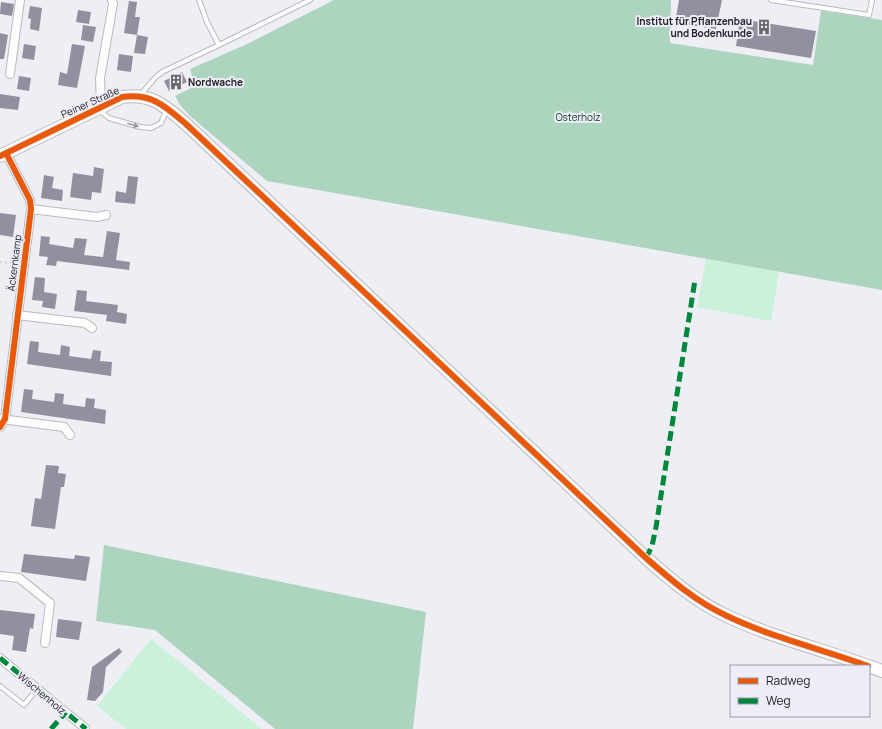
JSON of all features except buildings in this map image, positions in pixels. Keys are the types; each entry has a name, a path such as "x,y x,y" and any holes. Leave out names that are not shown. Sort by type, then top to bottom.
{"main road":[{"name":"Peiner Straße","path":"3,154 122,97 140,96 151,98 164,105 186,124 646,558 678,586 724,615 778,636 866,665"},
{"name":"Peiner Straße","path":"870,666 882,671"}],"street":[{"path":"10,74 20,0"},
{"path":"101,107 100,78 113,4 112,0"},
{"name":"Äckernkamp","path":"0,427 31,209 30,200 3,154"},
{"path":"31,209 97,217 106,215"},
{"path":"17,315 85,323 92,328"},
{"path":"2,419 64,427 70,435"},
{"path":"0,576 19,578 50,603 44,643"},
{"name":"Wischenholz","path":"0,658 84,728"}],"lane":[{"path":"199,0 207,22 219,45"},
{"path":"140,96 162,72 310,0"},
{"path":"771,0 869,15 872,0"},
{"path":"101,107 103,113 109,118 140,127 151,128 161,123 165,114 164,105"},
{"path":"0,686 24,705 37,689"}],"path":[{"path":"0,262 24,266"}],"green space":[{"name":"Osterholz","path":"334,0 671,0 670,43 813,65 821,11 882,20 882,290 267,181 190,116 180,105 175,96 195,86 190,69 245,45"},
{"path":"706,259 779,272 771,321 697,307"},
{"path":"104,545 426,612 413,729 275,729 155,630 96,621"},
{"path":"151,639 261,728 126,729 97,706"}],"marked path":[{"path":"646,558 652,546 656,527 695,280"},
{"path":"0,658 86,729"},
{"path":"51,729 66,712"}],"cycle path":[{"path":"0,156 122,97 142,97 164,106 186,124 646,558 674,582 703,603 742,623 865,665"},
{"path":"0,427 5,419 31,209 30,200 6,153"}],"place":[{"name":"Institut für Pflanzenbau und Bodenkunde","path":"764,27"},
{"name":"Nordwache","path":"176,82"}]}
